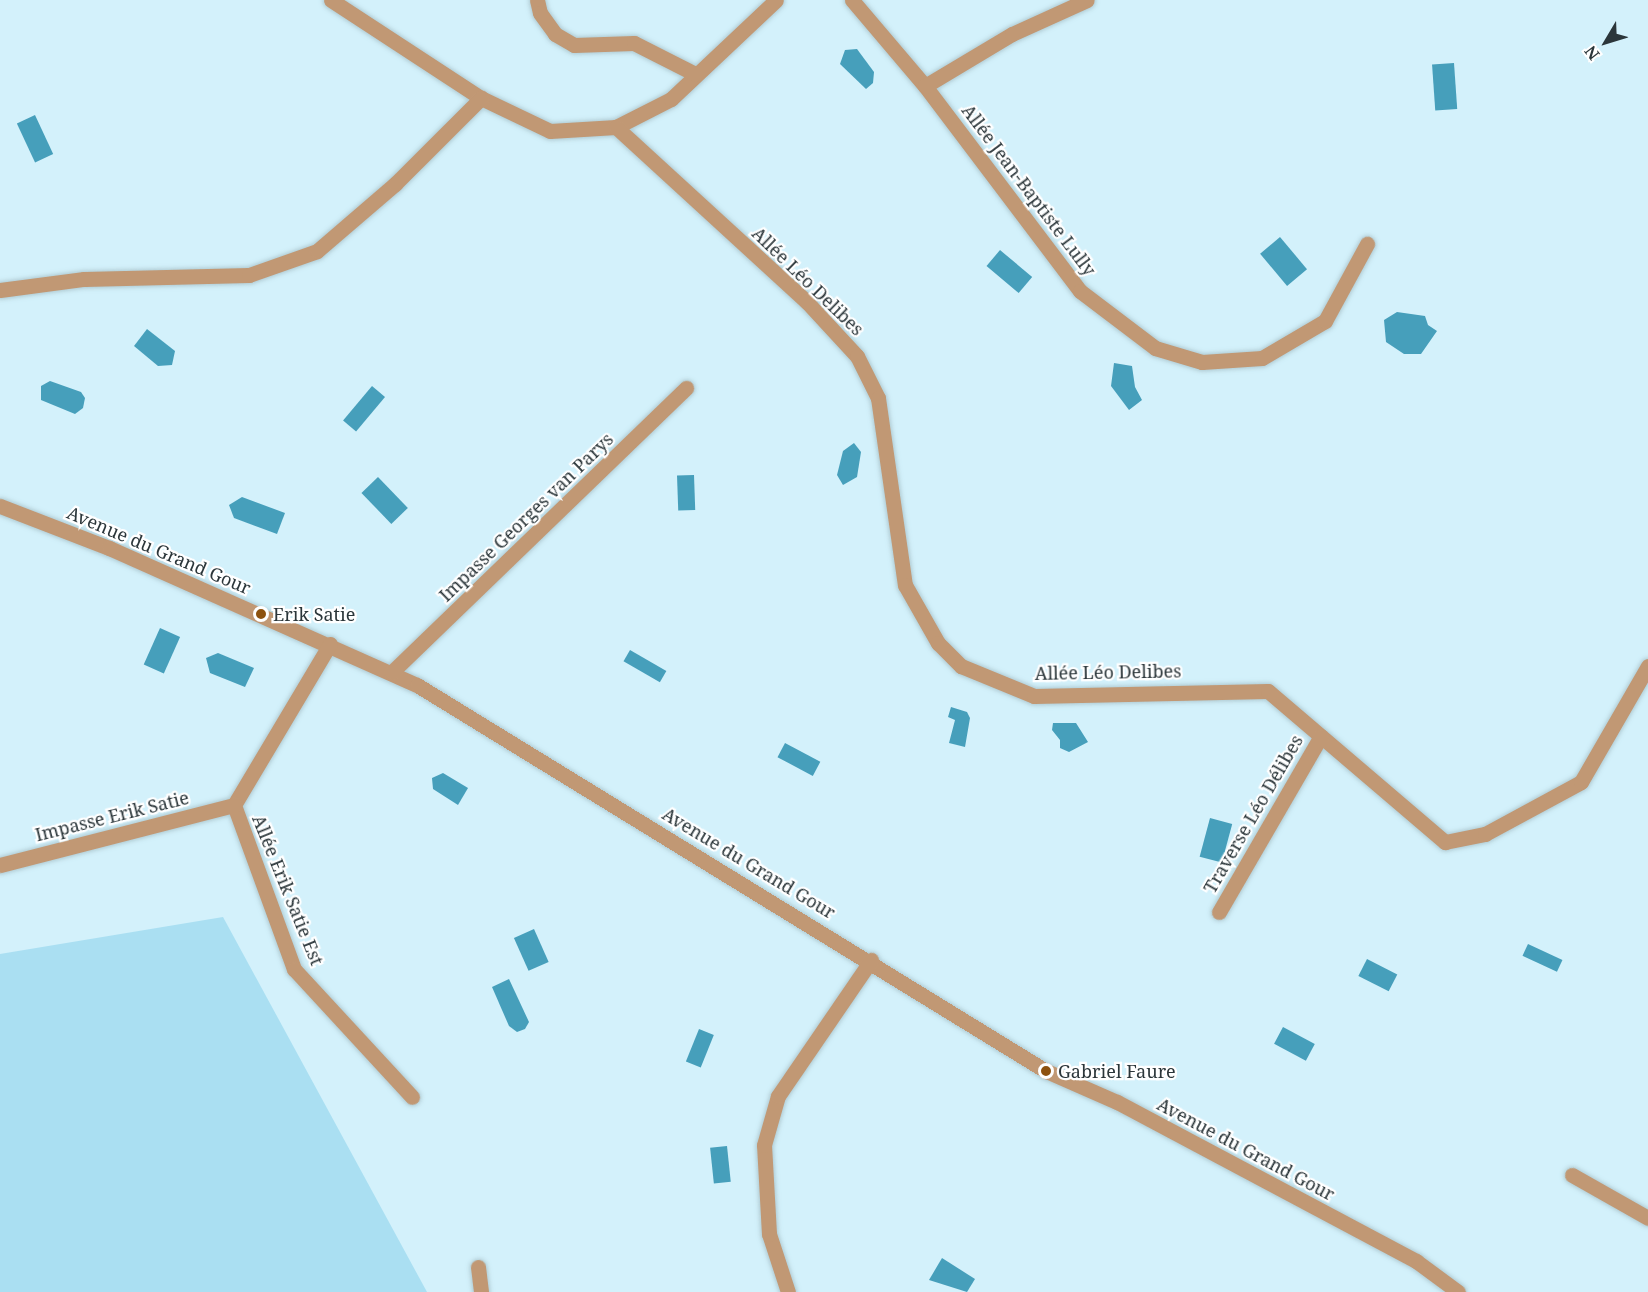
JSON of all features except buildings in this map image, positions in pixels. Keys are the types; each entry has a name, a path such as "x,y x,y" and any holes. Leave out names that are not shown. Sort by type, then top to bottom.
{"street":[{"path":"331,0 481,98 550,131 616,127 671,99 694,74 776,0"},
{"path":"537,0 540,13 555,34 574,45 634,43 694,74"},
{"name":"Allée Jean-Baptiste Lully","path":"852,0 925,86 1080,291 1155,348 1202,362 1262,358 1325,321 1367,244"},
{"path":"925,86 1012,34 1087,0"},
{"path":"0,290 84,279 249,275 317,251 395,184 481,98"},
{"name":"Allée Léo Delibes","path":"616,127 806,301 857,356 878,398 905,585 938,643 960,666 1034,696 1268,691 1445,842 1485,834 1581,782 1648,666"},
{"name":"Impasse Georges van Parys","path":"392,672 686,388"},
{"name":"Avenue du Grand Gour","path":"0,506 109,548 392,672 871,960 1046,1071 1117,1102 1416,1261 1458,1292"},
{"name":"Allée Erik Satie Est","path":"330,644 234,805 294,969 412,1097"},
{"name":"Traverse Léo Délibes","path":"1218,912 1321,736"},
{"name":"Impasse Erik Satie","path":"0,865 234,805"},
{"path":"788,1292 769,1234 764,1145 778,1096 871,960"},
{"path":"1572,1175 1648,1218"},
{"path":"478,1267 481,1292"}],"shaded area":[{"path":"857,49 874,72 873,83 866,89 840,64 845,50"},
{"path":"1454,63 1457,109 1435,110 1432,65"},
{"path":"35,115 53,154 35,162 17,123"},
{"path":"1280,237 1307,269 1287,286 1260,254"},
{"path":"1000,250 1032,277 1019,293 987,266"},
{"path":"1397,312 1425,316 1428,325 1437,331 1421,354 1404,354 1386,342 1384,320"},
{"path":"147,329 175,351 172,365 158,366 134,346"},
{"path":"1114,363 1132,366 1135,387 1142,400 1129,410 1111,386"},
{"path":"50,381 81,392 85,398 83,408 75,414 41,400 41,386"},
{"path":"372,386 385,397 356,431 343,420"},
{"path":"854,443 861,452 857,477 843,485 837,475 843,451"},
{"path":"694,475 695,510 678,511 677,476"},
{"path":"378,477 408,508 391,524 361,493"},
{"path":"242,497 285,513 277,534 234,518 229,505"},
{"path":"160,628 180,637 164,673 144,665"},
{"path":"630,650 666,671 660,682 624,661"},
{"path":"218,653 254,668 245,687 210,673 206,658"},
{"path":"951,707 967,712 970,718 965,747 949,743 955,720 948,717"},
{"path":"1053,723 1076,723 1088,742 1069,752 1060,748 1060,740 1052,730"},
{"path":"785,743 820,762 813,776 777,757"},
{"path":"443,773 468,788 458,805 433,789 432,778"},
{"path":"1210,818 1232,824 1222,863 1200,857"},
{"path":"223,917 427,1292 0,1292 0,954"},
{"path":"534,929 549,962 529,971 514,938"},
{"path":"1528,944 1562,960 1557,972 1523,956"},
{"path":"1367,959 1397,974 1389,991 1358,976"},
{"path":"509,979 529,1022 525,1029 517,1032 509,1026 492,987"},
{"path":"1283,1027 1315,1044 1306,1061 1274,1044"},
{"path":"699,1029 714,1035 701,1067 686,1061"},
{"path":"727,1146 731,1182 714,1184 710,1148"},
{"path":"942,1258 975,1279 967,1292 929,1280"}],"place":[{"name":"Erik Satie","path":"261,614"},
{"name":"Gabriel Faure","path":"1046,1071"}]}
